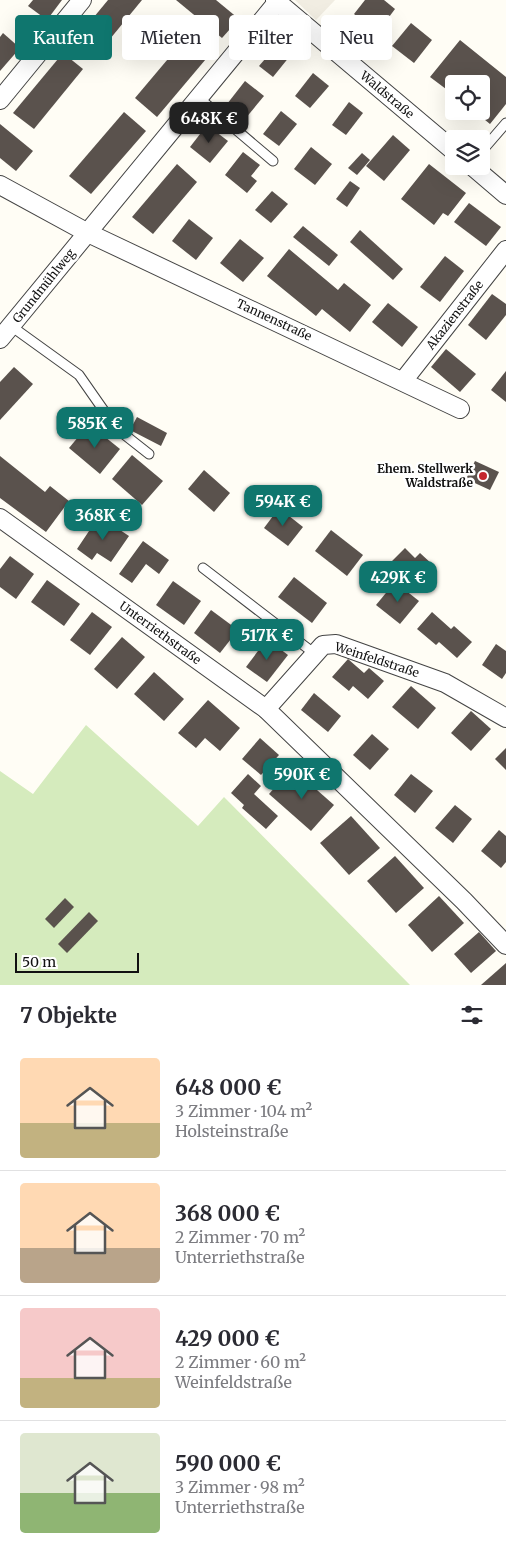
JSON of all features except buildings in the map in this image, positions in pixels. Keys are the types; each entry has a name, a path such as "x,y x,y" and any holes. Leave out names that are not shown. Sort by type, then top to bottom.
{"street":[{"path":"0,100 82,0"},
{"name":"Grundmühlweg","path":"6,333 200,99 277,1"},
{"name":"Waldstraße","path":"277,1 445,143"},
{"path":"483,175 506,195"},
{"name":"Tannenstraße","path":"0,185 88,233 460,409"},
{"name":"Akazienstraße","path":"403,381 506,250"},
{"name":"Unterriethstraße","path":"0,518 266,709 464,901 506,945"},
{"name":"Weinfeldstraße","path":"266,709 323,645 336,644 445,683 506,718"}],"lane":[{"path":"200,99 272,161"},
{"path":"490,142 506,123"},
{"path":"6,333 79,375 116,428 149,454"},
{"path":"203,568 315,654"}],"green space":[{"path":"86,725 198,826 224,797 410,985 0,985 0,771 33,794"}],"shaded area":[{"path":"295,0 335,0 316,20"}],"place":[{"name":"Ehem. Stellwerk Waldstraße","path":"483,476"}]}
